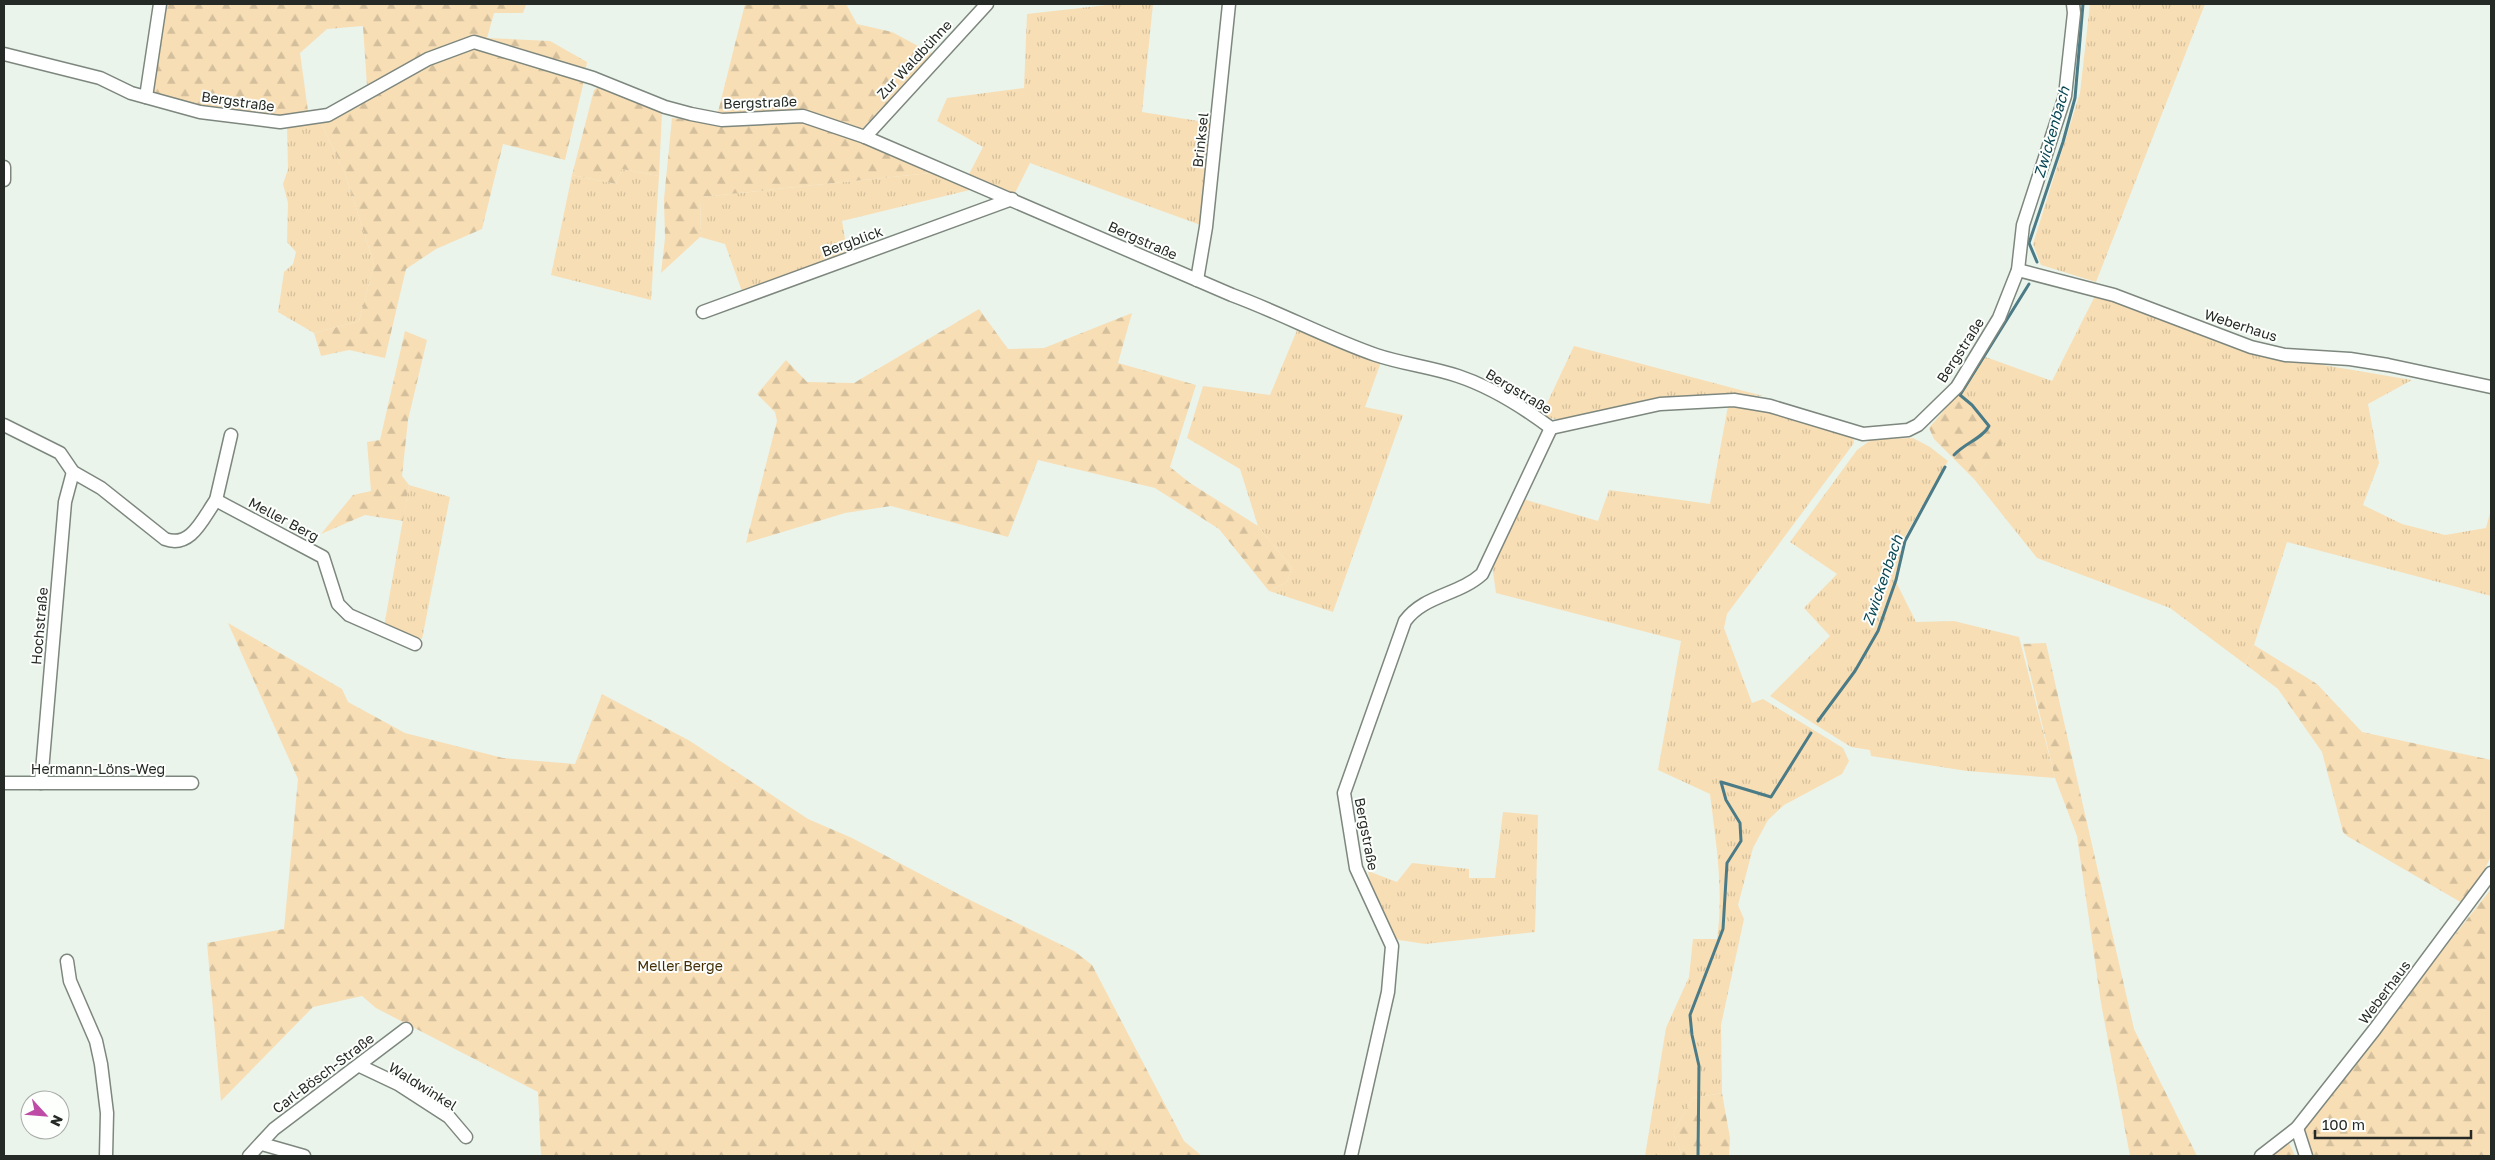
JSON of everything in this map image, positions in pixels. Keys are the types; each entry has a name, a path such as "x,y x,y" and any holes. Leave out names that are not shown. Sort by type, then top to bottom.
{"street":[{"path":"146,97 160,4"},
{"name":"Zur Waldbühne","path":"865,137 987,4"},
{"name":"Brinksel","path":"1197,280 1206,228 1229,4"},
{"name":"Bergstraße","path":"4,54 100,78 131,93 200,112 272,121 328,115 428,59 474,42 593,78 665,107 691,114 722,120 803,116 865,137 1197,280 1276,311 1319,332 1377,355 1456,375 1481,384 1551,428 1660,404 1734,400 1770,406 1864,434 1908,430 1918,425 1957,387 1999,318 2018,270 2023,225 2066,96 2074,13 2073,4"},
{"path":"4,167 4,180"},
{"name":"Bergblick","path":"703,312 1012,199"},
{"name":"Weberhaus","path":"2018,270 2114,295 2251,347 2285,355 2342,359 2388,365 2491,387"},
{"path":"4,425 60,453 73,472 101,488 166,538 174,542 189,538 216,500 231,435"},
{"name":"Bergstraße","path":"1351,1156 1388,992 1392,946 1356,868 1344,793 1405,621 1413,610 1460,589 1482,574 1551,428"},
{"name":"Hochstraße","path":"41,783 65,502 73,472"},
{"name":"Meller Berg","path":"216,500 323,557 338,604 349,615 415,644"},
{"name":"Hermann-Löns-Weg","path":"4,783 192,783"},
{"name":"Weberhaus","path":"2261,1156 2297,1128 2393,1005 2491,873"},
{"path":"67,961 70,981 96,1041 101,1064 107,1112 106,1156"},
{"name":"Carl-Bösch-Straße","path":"249,1156 274,1129 304,1105 360,1066 406,1029"},
{"name":"Waldwinkel","path":"360,1066 398,1084 449,1116 466,1137"},
{"path":"2297,1128 2306,1156"},
{"path":"262,1144 304,1156"}],"green space":[{"path":"160,4 526,4 523,13 494,13 487,38 550,41 587,62 565,160 503,144 482,229 436,249 406,269 385,358 349,350 321,356 314,333 359,321 374,264 345,173 320,121 339,116 368,101 363,26 327,29 300,53 308,111 279,118 233,113 146,97"},
{"path":"745,4 846,4 857,24 892,32 933,54 861,130 940,172 701,197 700,237 661,273 665,238 664,199 672,118 718,122 718,112"},
{"path":"1116,4 1153,4 1142,112 1217,124 1206,227 1030,163 1012,199 982,187 842,221 848,257 744,297 725,244 700,237 701,197 940,172 966,180 983,147 937,121 947,98 1024,88 1027,14"},
{"path":"2090,4 2205,4 2096,282 2041,265 2033,244 2080,93"},
{"path":"601,85 662,112 659,176 622,169 616,184 572,175 594,90"},
{"path":"320,121 345,173 374,264 359,321 314,333 278,312 284,272 293,264 296,252 287,242 288,203 283,184 288,169 287,125"},
{"path":"622,169 659,176 651,300 551,275 572,175 616,184"},
{"path":"2096,294 2258,354 2412,380 2368,404 2379,463 2363,505 2402,524 2445,535 2486,528 2491,509 2491,596 2287,542 2254,645 2245,664 2170,608 2037,558 1974,479 2006,438 1958,394 1983,356 2052,381"},
{"path":"979,309 1008,349 1044,348 1132,313 1118,363 1196,385 1170,467 1190,483 1258,526 1292,568 1287,582 1269,591 1219,529 1155,488 1038,460 1008,537 891,506 845,513 746,543 777,421 775,412 757,394 786,360 807,382 854,383"},
{"path":"1298,328 1381,362 1365,407 1403,415 1333,612 1269,591 1287,582 1292,568 1258,526 1240,469 1187,438 1203,386 1270,395"},
{"path":"405,331 427,340 408,420 402,476 409,485 403,521 365,515 321,534 353,495 371,491 367,442 380,440"},
{"path":"1574,346 1763,396 1710,395 1656,398 1583,417 1554,419 1541,416"},
{"path":"1958,394 2007,438 1974,479 1934,439 1929,428"},
{"path":"1728,406 1769,410 1853,435 1854,443 1727,614 1724,628 1752,703 1763,699 1843,748 1849,761 1842,774 1784,805 1768,820 1753,848 1738,905 1744,919 1721,1025 1722,1093 1693,1098 1673,1133 1682,1156 1645,1156 1666,1028 1689,977 1693,939 1717,939 1719,921 1717,848 1710,794 1658,770 1681,641 1496,593 1492,565 1523,499 1598,521 1609,490 1710,504"},
{"path":"1913,438 1930,447 1948,461 1904,538 1895,580 1916,622 1954,621 2019,637 2055,778 1967,771 1871,756 1870,750 1851,747 1770,696 1830,636 1804,608 1837,574 1790,542 1857,450 1872,439"},
{"path":"409,485 450,497 422,639 384,627"},
{"name":"Meller Berge","path":"228,623 342,689 348,702 405,733 503,758 575,764 602,694 690,741 808,819 852,838 964,897 1074,951 1092,965 1184,1141 1202,1156 541,1156 538,1092 376,1008 362,996 313,1007 221,1101 207,943 284,929 298,779"},
{"path":"2046,643 2134,1029 2197,1156 2130,1156 2101,1003 2077,836 2055,778 2023,644"},
{"path":"2254,645 2317,684 2362,732 2491,760 2491,856 2479,881 2462,903 2343,832 2322,752 2278,689 2245,664"},
{"path":"1503,812 1538,815 1535,932 1425,944 1399,940 1391,935 1370,884 1368,871 1397,882 1412,863 1469,869 1469,878 1495,878"},
{"path":"2491,889 2491,1156 2314,1156 2300,1130"},
{"path":"1722,1093 1730,1138 1729,1156 1682,1156 1673,1133 1693,1098"},
{"path":"2289,1143 2295,1156 2270,1156"}],"waterway":[{"name":"Zwickenbach","path":"2037,262 2029,243 2063,142 2075,98 2083,4"},
{"name":"Zwickenbach","path":"1954,455 1983,434 1989,426 1972,405 1960,395 2029,284"},
{"name":"Zwickenbach","path":"1818,721 1855,671 1878,631 1896,580 1905,541 1945,467"},
{"name":"Zwickenbach","path":"1698,1156 1699,1066 1692,1035 1690,1015 1723,929 1727,863 1741,841 1740,823 1726,800 1721,782 1771,797 1811,733"}]}
